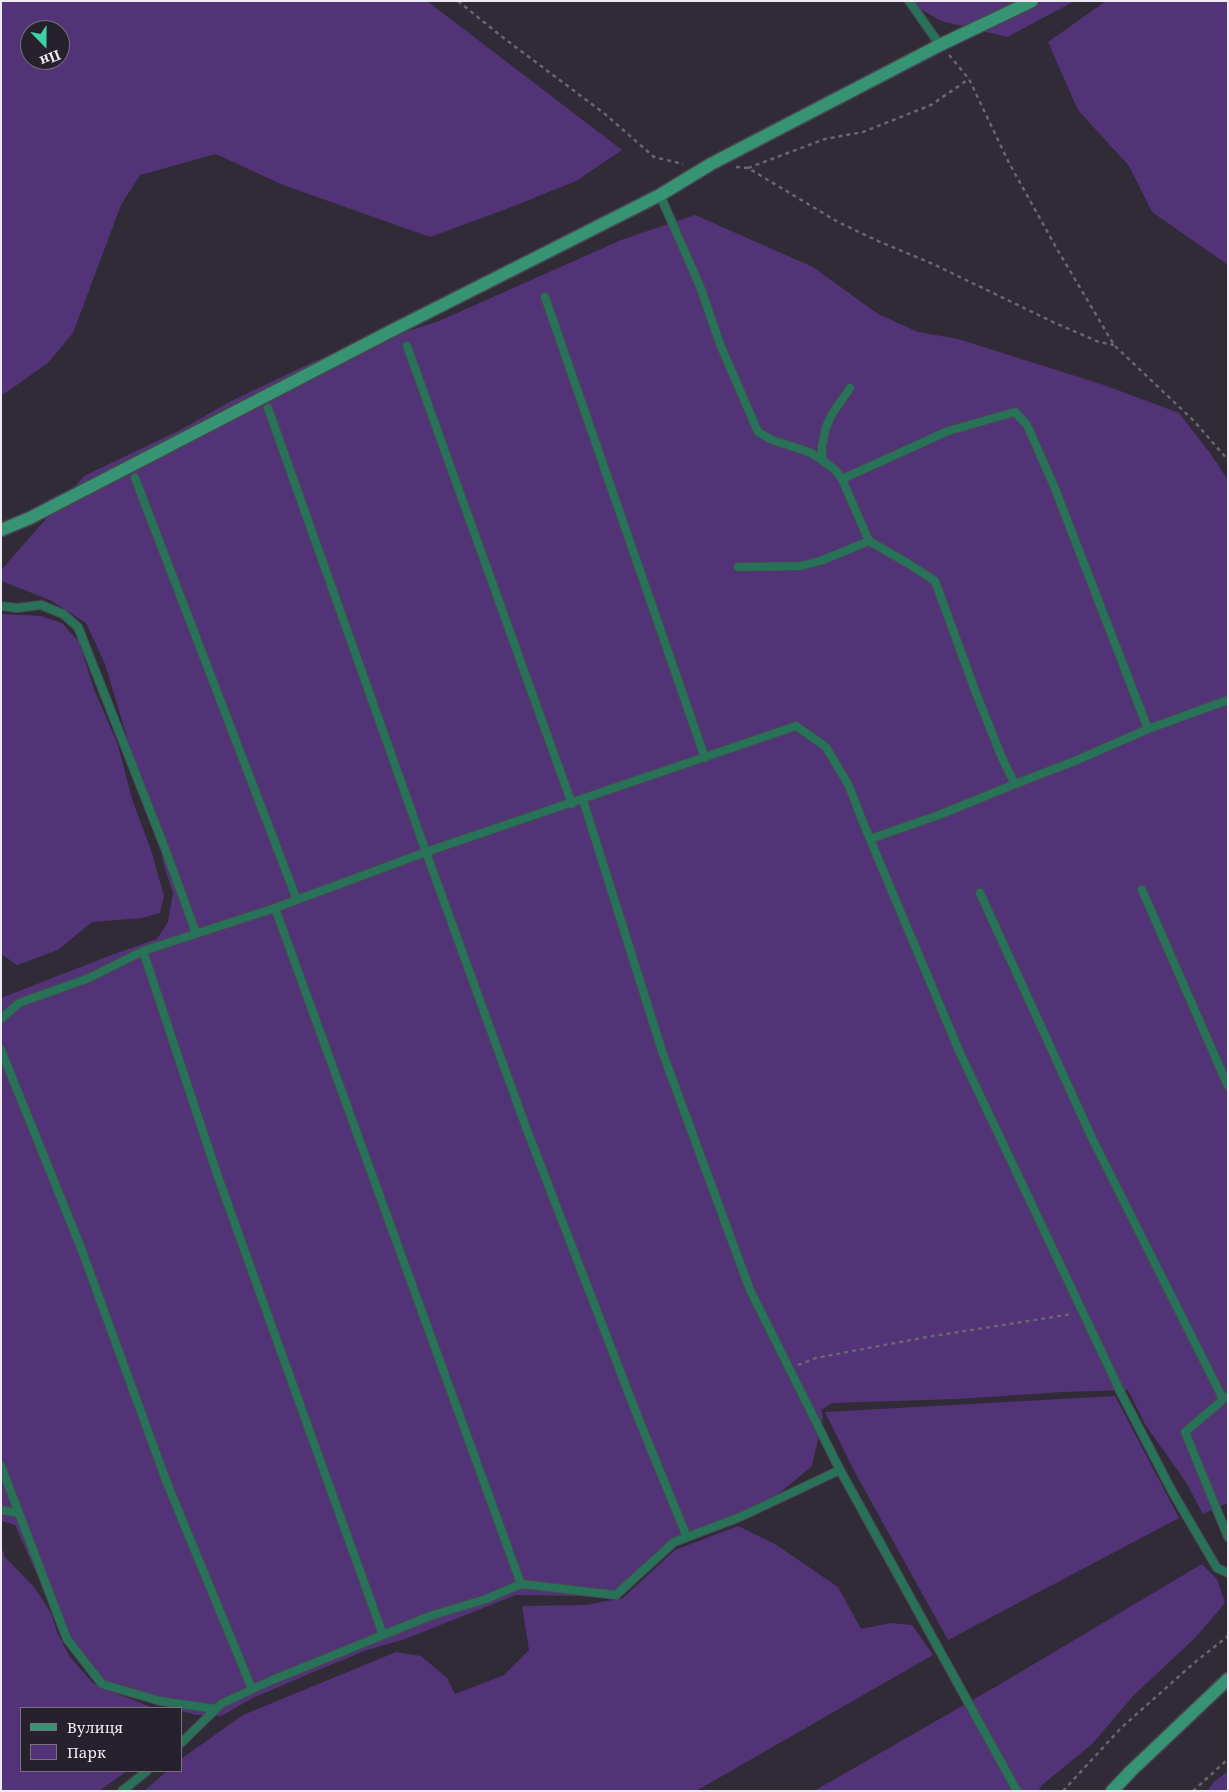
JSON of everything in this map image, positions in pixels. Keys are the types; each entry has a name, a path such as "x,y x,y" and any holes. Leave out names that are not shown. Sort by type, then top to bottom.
{"street":[{"path":"1,530 30,518 395,329 660,196 711,164 940,44 1032,1"},
{"path":"1112,1791 1131,1770 1228,1679"}],"lane":[{"path":"909,1 940,44"},
{"path":"660,196 701,289 720,344 758,432 772,440 809,452 835,470 842,479 869,541 909,564 935,582 976,693 1002,758 1015,784"},
{"path":"546,297 705,758"},
{"path":"407,346 572,804"},
{"path":"822,460 822,446 826,427 832,414 850,388"},
{"path":"268,408 527,1130 639,1420 687,1537"},
{"path":"842,479 948,431 1015,412 1027,425 1054,486 1148,729"},
{"path":"135,478 296,900"},
{"path":"738,568 801,566 823,560 869,541"},
{"path":"1,606 17,608 41,605 63,614 78,627 166,851 196,934"},
{"path":"870,839 940,815 1075,761 1148,729 1228,700"},
{"path":"1,1020 19,1003 89,978 143,951 274,908 426,852 572,804 796,726 826,747 850,786 870,839 960,1053 1122,1395 1173,1493 1217,1568 1228,1573"},
{"path":"583,800 662,1051 750,1290 840,1470 1018,1791"},
{"path":"1142,890 1228,1086"},
{"path":"980,893 1092,1138 1225,1398 1185,1432 1228,1537"},
{"path":"274,908 521,1584"},
{"path":"143,951 217,1174 382,1636"},
{"path":"1,1050 81,1248 167,1483 252,1690"},
{"path":"1,1466 67,1639 102,1684 160,1701 216,1709"},
{"path":"182,1742 221,1704 430,1616 486,1599 521,1584 616,1595 674,1542 740,1517 840,1470"},
{"path":"1,1510 18,1513"},
{"path":"122,1791 146,1772"}],"path":[{"path":"458,1 501,36 605,114 654,157 688,164"},
{"path":"940,44 968,79 1009,163 1114,345 1194,421 1228,460"},
{"path":"748,168 826,140 863,132 931,105 968,79"},
{"path":"711,164 748,168 838,222 933,264 1055,323 1099,342 1114,345"},
{"path":"790,1368 826,1356 921,1338 1083,1312"},
{"path":"1063,1791 1122,1728 1194,1662 1228,1636"},
{"path":"1193,1791 1228,1759"}],"green space":[{"path":"1,1 427,1 622,150 576,181 430,237 283,185 216,154 140,175 121,205 73,333 48,363 1,396"},
{"path":"906,1 1075,1 1007,37 941,21"},
{"path":"1106,1 1228,1 1228,265 1152,212 1129,166 1078,110 1048,42"},
{"path":"695,215 813,267 878,314 918,332 958,339 1104,385 1179,413 1228,480 1228,1503 1203,1514 1186,1482 1146,1426 1128,1390 958,1399 832,1403 821,1410 823,1417 812,1466 753,1515 675,1547 619,1597 516,1595 405,1639 367,1650 253,1698 221,1716 197,1715 182,1711 182,1707 168,1707 103,1686 58,1622 15,1525 1,1521 1,998 157,939 168,922 173,893 163,862 156,817 132,754 105,664 86,623 50,600 1,581 1,570 84,476 182,429 231,401 315,361 439,321 621,240"},
{"path":"1,614 41,616 62,623 79,642 94,689 118,745 132,799 152,853 164,896 160,913 142,918 92,922 58,950 17,965 1,954"},
{"path":"1115,1396 1179,1518 948,1640 853,1469 825,1412"},
{"path":"738,1526 775,1544 838,1587 861,1629 890,1623 912,1625 933,1655 696,1791 144,1791 166,1772 182,1772 182,1758 243,1715 396,1652 421,1656 447,1678 455,1694 504,1675 529,1650 522,1606 586,1605 623,1598 675,1550"},
{"path":"1,1546 5,1557 35,1588 51,1613 57,1632 70,1657 92,1682 102,1688 151,1707 20,1707 20,1772 126,1772 99,1791 1,1791"},
{"path":"1202,1564 1217,1579 1225,1603 1195,1638 1134,1695 1092,1744 1042,1785 1038,1791 814,1791 997,1686"},
{"path":"1228,1771 1228,1791 1207,1791 1215,1781"}]}
